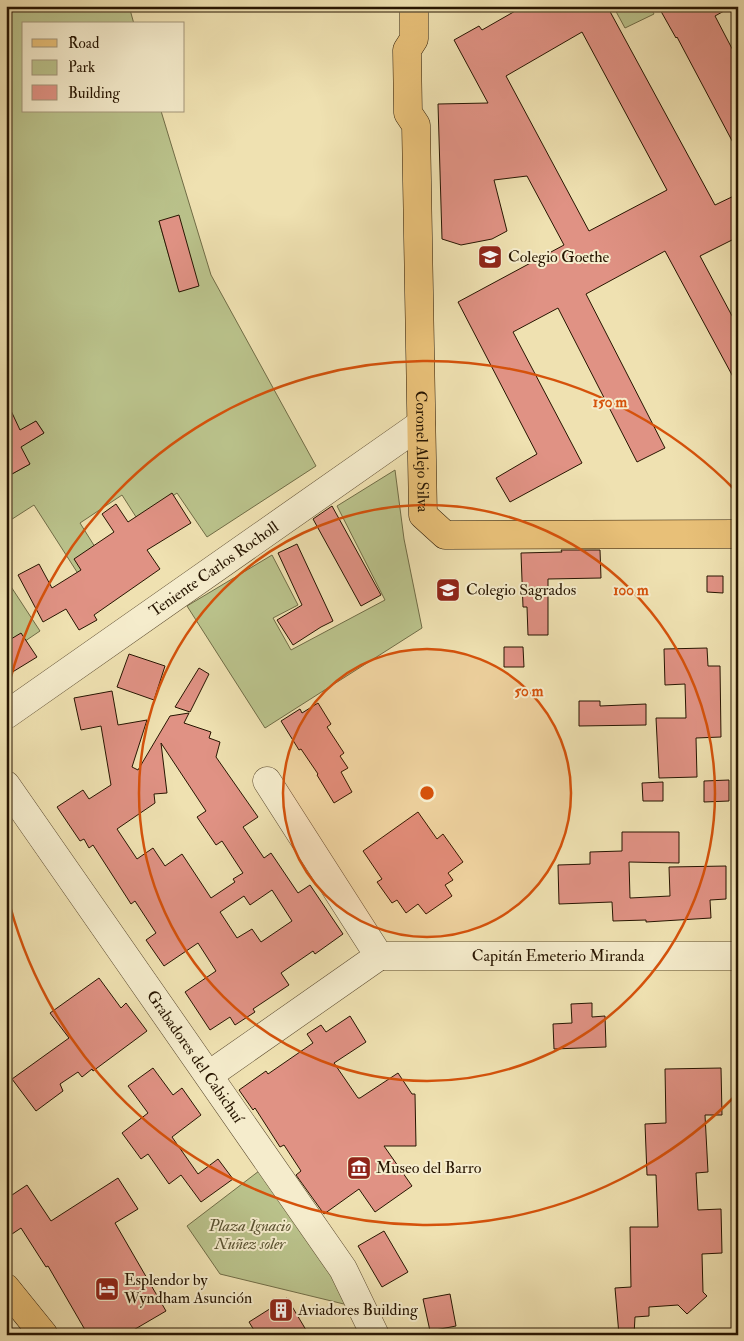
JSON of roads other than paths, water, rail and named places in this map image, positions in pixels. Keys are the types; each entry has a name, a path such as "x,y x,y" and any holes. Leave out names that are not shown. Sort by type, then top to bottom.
{"main road":[{"name":"Coronel Alejo Silva","path":"414,6 414,39 422,50 424,114 416,125 423,514 445,535 738,534"},
{"path":"6,1288 44,1335"}],"street":[{"name":"Teniente Carlos Rocholl","path":"6,715 421,424"},
{"path":"209,1075 379,956 267,781"},
{"name":"Grabadores del Cabichuí","path":"6,785 343,1269 375,1335"},
{"name":"Capitán Emeterio Miranda","path":"379,956 738,956"}],"place":[{"name":"Colegio Goethe","path":"490,257"},
{"name":"Colegio Sagrados","path":"448,590"},
{"name":"Museo del Barro","path":"359,1168"},
{"name":"Esplendor by Wyndham Asunción","path":"107,1289"},
{"name":"Aviadores Building","path":"281,1310"}],"park label":[{"name":"Plaza Ignacio Nuñez soler","path":"250,1235"}]}
